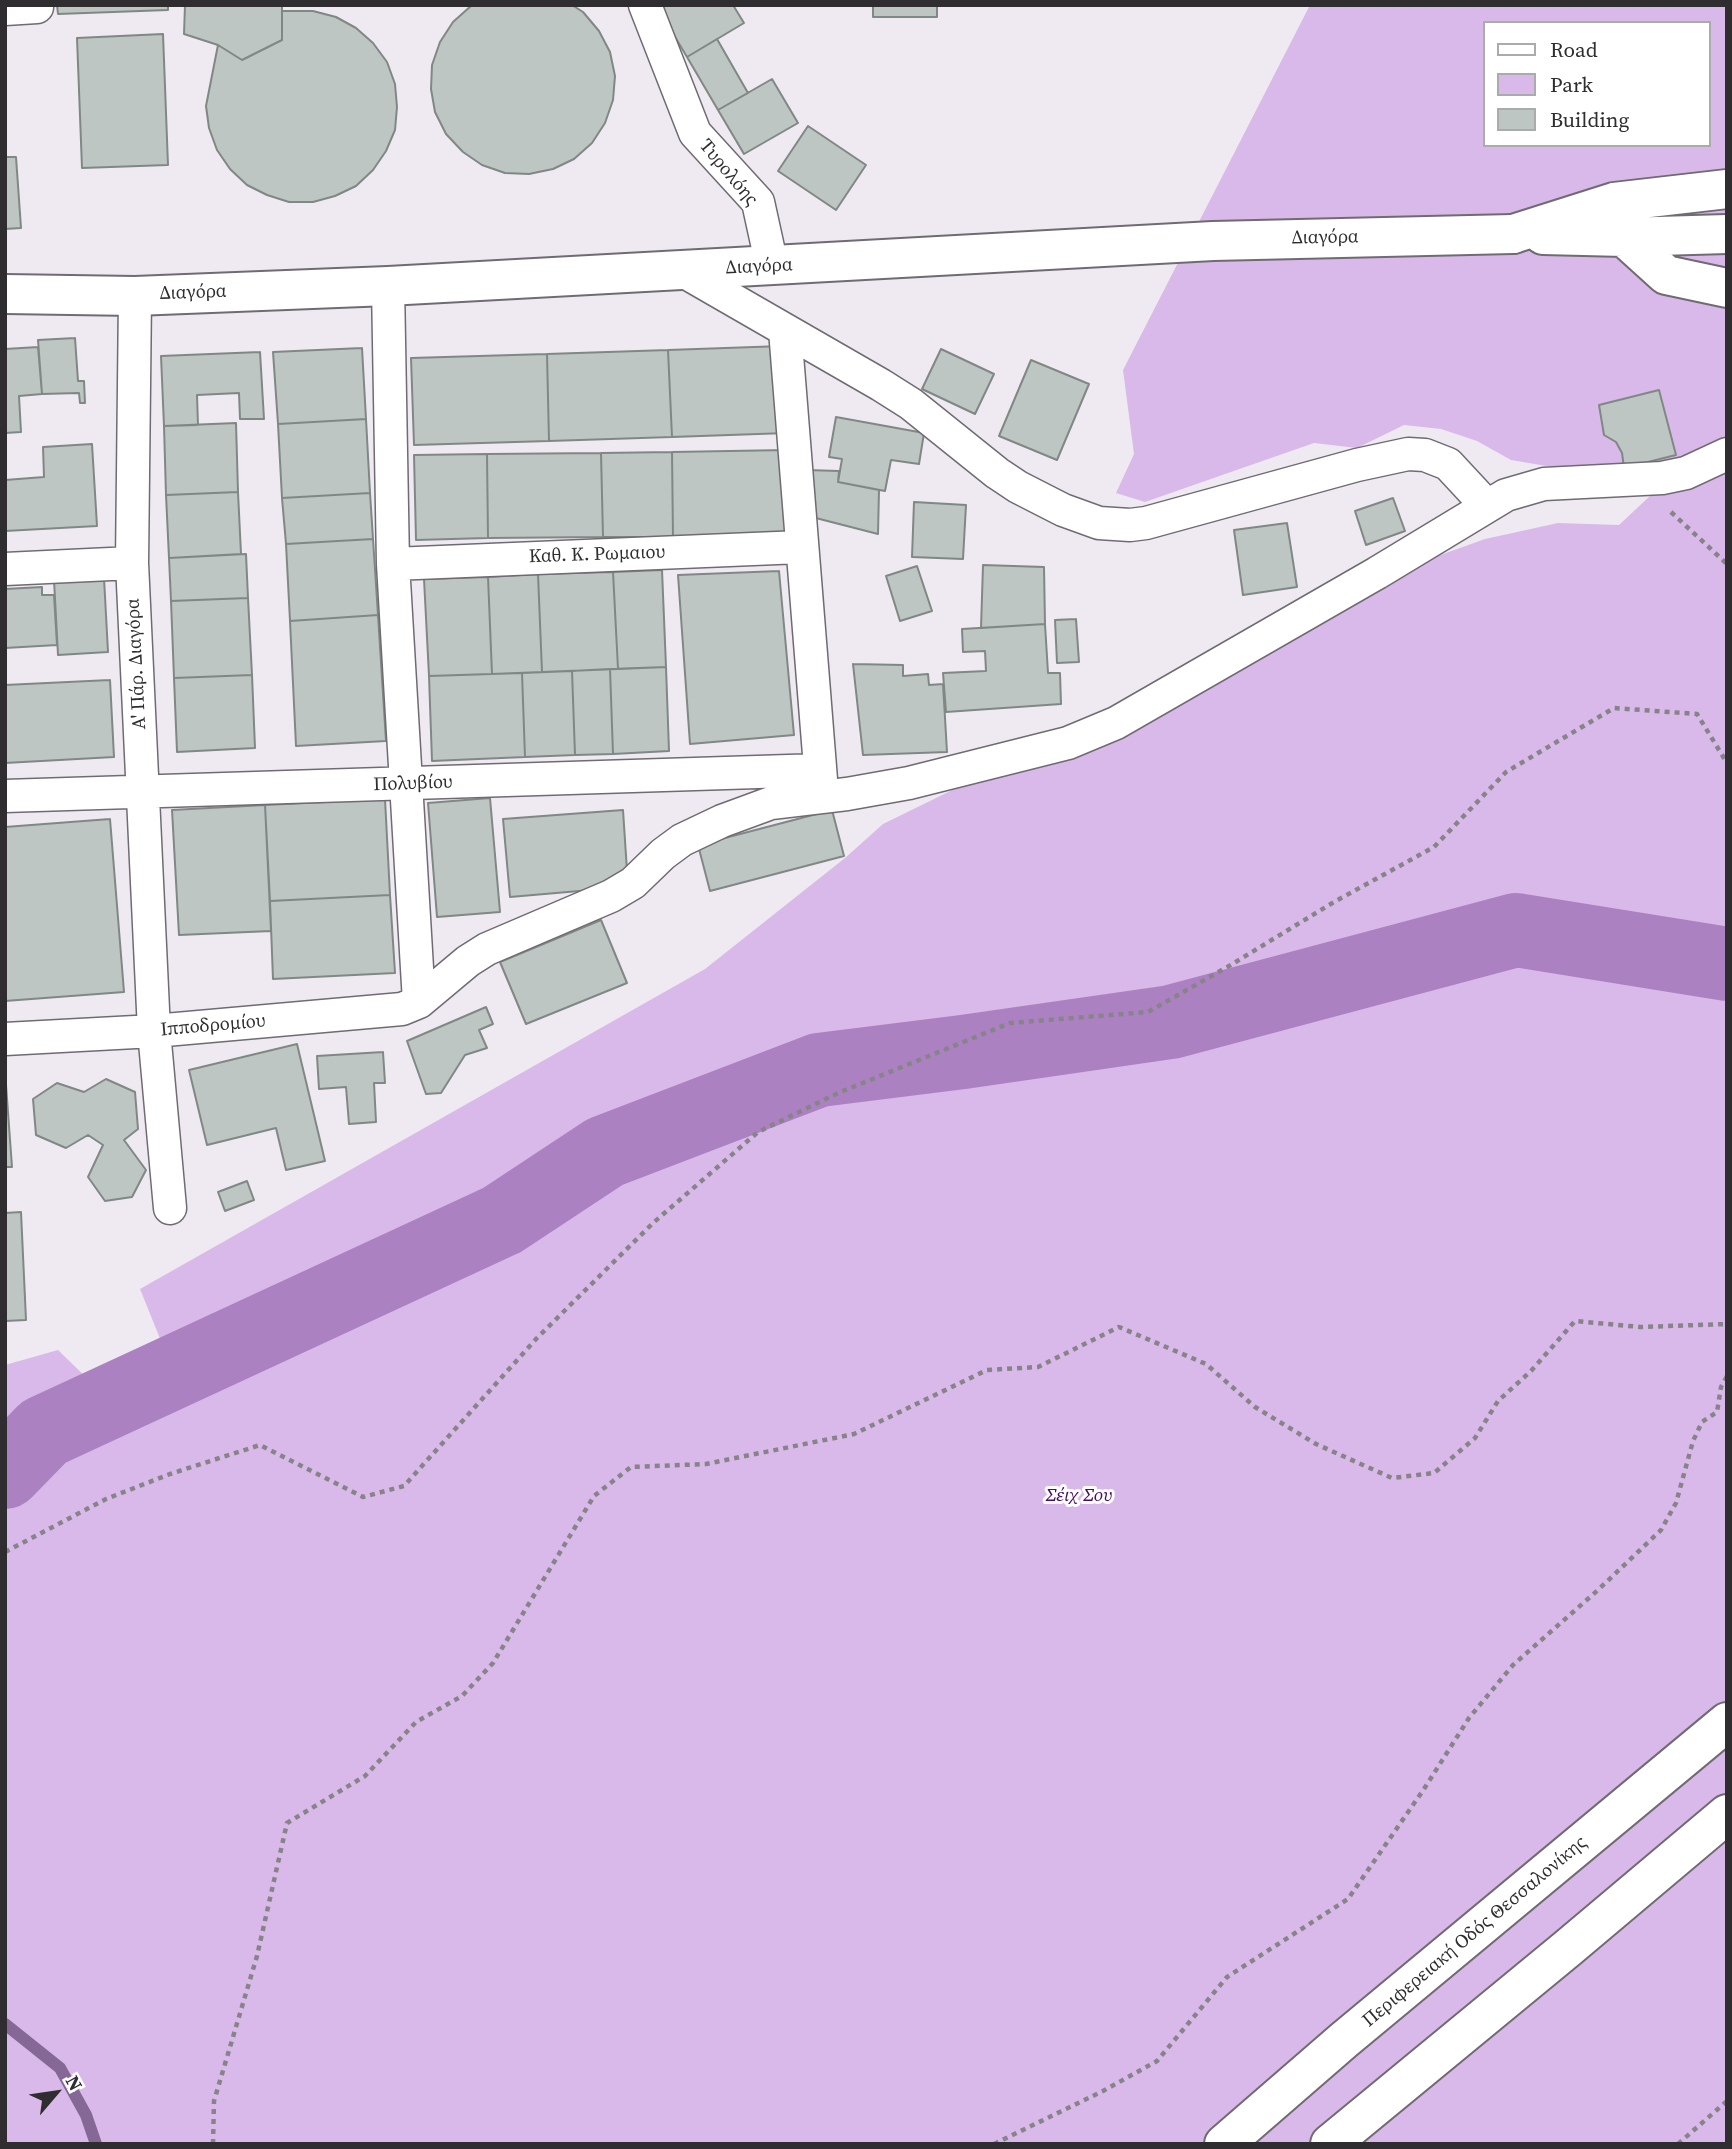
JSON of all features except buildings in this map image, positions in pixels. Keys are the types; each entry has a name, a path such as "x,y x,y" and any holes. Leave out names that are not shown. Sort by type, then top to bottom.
{"main road":[{"path":"1513,234 1614,202 1727,189"},
{"name":"Διαγόρα","path":"5,294 135,296 388,286 1213,241 1513,234"},
{"path":"1513,234 1624,237 1727,234"},
{"path":"1624,237 1666,275 1727,288"},
{"name":"Περιφερειακή Οδός Θεσσαλονίκης","path":"1224,2144 1344,2040 1727,1722"},
{"path":"1330,2144 1727,1814"}],"street":[{"name":"Τυρολόης","path":"645,5 695,133 758,202 772,266"},
{"path":"5,9 37,7"},
{"path":"683,271 848,364 901,398 1018,487 1063,510 1099,523 1146,523 1357,465 1408,454 1425,455 1448,464 1487,506"},
{"path":"388,286 393,564 419,1002"},
{"name":"Α' Πάρ. Διαγόρα","path":"135,296 132,563 154,1031 170,1208"},
{"path":"785,330 821,784"},
{"path":"419,1002 468,961 487,949 611,896 633,883 663,854 698,832 821,784 909,783 1037,752 1093,734 1518,490 1544,484 1662,478 1686,473 1727,454"},
{"name":"Καθ. Κ. Ρωμαιου","path":"393,564 801,547"},
{"path":"5,569 132,563"},
{"name":"Πολυβίου","path":"5,796 143,790 407,785 821,784"},
{"name":"Ιπποδρομίου","path":"5,1039 154,1031 402,1009 419,1002"}],"path":[{"path":"1633,480 1727,564"},
{"path":"5,1552 106,1499 170,1474 260,1445 363,1497 404,1486 537,1338 653,1223 758,1132 838,1093 1010,1023 1147,1012 1334,902 1434,847 1506,772 1614,708 1697,714 1727,763"},
{"path":"213,2144 214,2101 257,1956 286,1823 365,1776 416,1722 462,1696 493,1663 594,1496 631,1467 706,1464 853,1434 987,1370 1038,1367 1119,1327 1206,1364 1255,1407 1316,1444 1392,1478 1434,1474 1475,1438 1498,1401 1531,1371 1575,1321 1640,1327 1727,1324"},
{"path":"994,2144 1103,2091 1157,2061 1227,1978 1348,1899 1469,1718 1513,1665 1661,1530 1675,1503 1693,1441 1702,1422 1717,1412 1721,1387 1727,1376"},
{"path":"1678,2144 1727,2101"}],"green space":[{"name":"Σέιχ Σου","path":"1310,5 1727,5 1727,2144 5,2144 5,1365 58,1350 91,1382 180,1388 140,1289 705,969 845,858 883,824 1407,567 1485,539 1558,523 1619,525 1651,495 1689,490 1511,460 1477,441 1441,429 1404,425 1357,448 1314,443 1145,502 1116,493 1134,454 1123,370"}],"waterway":[{"path":"5,1472 44,1432 502,1220 605,1152 819,1070 1171,1022 1516,930 1727,964"},
{"path":"5,2024 60,2068 86,2115 96,2144"}]}
